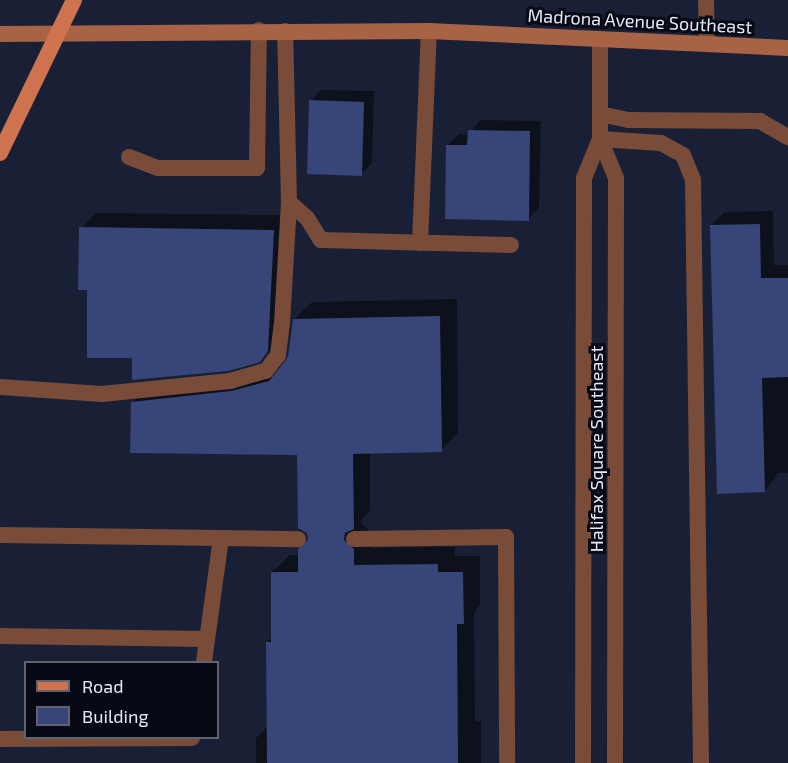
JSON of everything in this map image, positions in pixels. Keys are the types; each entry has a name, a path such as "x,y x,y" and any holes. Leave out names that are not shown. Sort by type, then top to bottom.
{"main road":[{"path":"0,153 74,0"},
{"name":"Madrona Avenue Southeast","path":"0,34 258,30 429,31 788,48"}],"street":[{"path":"706,0 707,44"},
{"path":"129,157 158,168 257,168 258,30"},
{"path":"0,387 102,394 230,381 266,371 278,356 289,202 285,31"},
{"path":"420,243 429,31"},
{"name":"Halifax Square Southeast","path":"600,40 600,139 616,178 615,763"},
{"path":"600,114 628,120 760,121 788,136"},
{"path":"600,139 661,143 683,155 693,180 701,763"},
{"name":"Halifax Square Southeast","path":"583,763 584,178 600,139"},
{"path":"289,202 307,218 321,240 511,245"},
{"path":"0,535 298,539"},
{"path":"354,539 506,537 507,763"},
{"path":"204,661 221,538"},
{"path":"0,636 207,639"},
{"path":"0,739 24,739"}],"building":[{"path":"309,100 364,102 362,176 307,174"},
{"path":"468,130 530,131 529,221 445,219 446,145 467,145"},
{"path":"760,224 761,278 788,278 788,377 762,378 765,492 717,494 710,225"},
{"path":"79,227 274,230 268,351 260,362 228,371 132,380 132,358 87,358 87,290 78,290"},
{"path":"440,316 442,452 353,454 354,529 345,533 344,540 354,549 354,565 438,564 438,572 463,572 464,624 457,624 458,763 267,763 266,642 271,642 271,572 298,572 298,549 308,540 307,533 298,528 297,455 130,453 131,402 231,391 269,381 288,357 293,319"}]}
